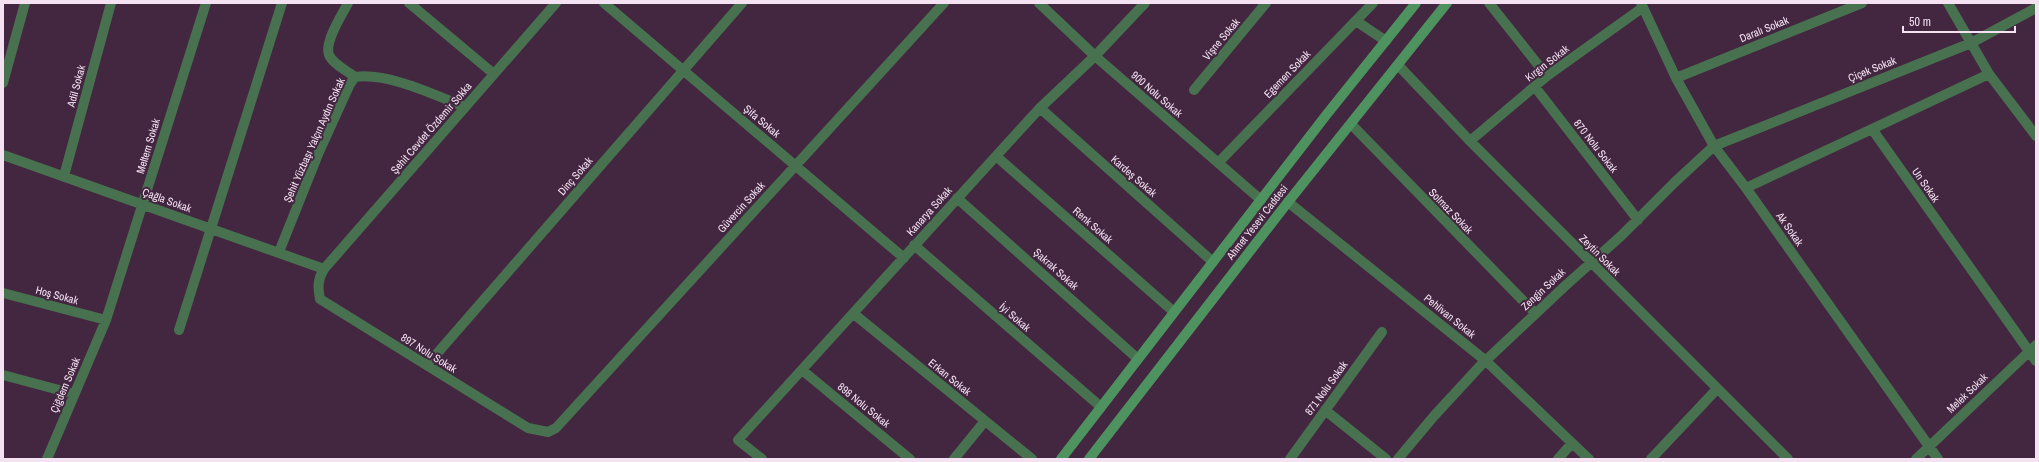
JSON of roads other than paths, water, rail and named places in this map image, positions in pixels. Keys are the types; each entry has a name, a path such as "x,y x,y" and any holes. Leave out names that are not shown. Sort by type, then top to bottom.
{"main road":[{"name":"Ahmet Yesevi Caddesi","path":"1060,459 1416,3"},
{"name":"Ahmet Yesevi Caddesi","path":"1090,459 1288,202 1447,3"}],"street":[{"path":"3,83 25,3"},
{"name":"Adil Sokak","path":"64,176 111,3"},
{"name":"Meltem Sokak","path":"106,320 206,3"},
{"path":"179,330 282,3"},
{"name":"Şehit Yüzbaşı Yalçın Aydın Sokak","path":"279,252 322,146 350,84 355,77 329,56 327,45 348,3"},
{"path":"409,3 494,74"},
{"name":"Şehit Cevdet Özdemir Sokka","path":"324,269 556,3"},
{"name":"Şifa Sokak","path":"604,3 904,258"},
{"name":"Dinç Sokak","path":"427,365 742,3"},
{"name":"Güvercin Sokak","path":"556,428 944,3"},
{"name":"900 Nolu Sokak","path":"1039,3 1095,56 1261,200"},
{"name":"Kanarya Sokak","path":"762,459 738,440 1040,108 1095,56 1145,3"},
{"name":"Vişne Sokak","path":"1194,90 1266,3"},
{"name":"Egemen Sokak","path":"1218,163 1374,3"},
{"path":"1489,3 1547,76"},
{"name":"Daralı Sokak","path":"1676,78 1862,3"},
{"path":"1948,3 1989,74 2036,136"},
{"name":"Kırgın Sokak","path":"1470,141 1547,76 1642,5"},
{"name":"Ak Sokak","path":"1642,5 1676,78 1714,146 1746,188 1938,459"},
{"name":"Çiçek Sokak","path":"1714,146 1971,43 2036,8"},
{"path":"1356,21 1386,41"},
{"name":"Zeytin Sokak","path":"1398,65 1470,141 1788,459"},
{"path":"1746,188 1989,74"},
{"path":"355,77 362,76 392,80 465,107"},
{"name":"870 Nolu Sokak","path":"1535,87 1638,220"},
{"name":"Kardeş Sokak","path":"1040,108 1213,262"},
{"name":"Solmaz Sokak","path":"1351,124 1535,313"},
{"name":"Un Sokak","path":"1872,129 2032,348 2036,361"},
{"name":"Zengin Sokak","path":"1398,459 1434,416 1486,361 1535,313 1638,220 1714,146"},
{"name":"Çağla Sokak","path":"3,155 324,269"},
{"name":"Renk Sokak","path":"996,156 1174,312"},
{"name":"Şakrak Sokak","path":"957,198 1138,359"},
{"name":"Pehlivan Sokak","path":"1288,202 1486,361 1589,459"},
{"name":"İyi Sokak","path":"914,245 1101,407"},
{"name":"897 Nolu Sokak","path":"324,269 319,277 318,287 320,300 528,428 548,432 556,428"},
{"name":"Hoş Sokak","path":"3,293 106,320"},
{"name":"Erkan Sokak","path":"854,314 1032,459"},
{"name":"Çiğdem Sokak","path":"47,459 106,320"},
{"name":"871 Nolu Sokak","path":"1290,459 1382,332"},
{"name":"Melek Sokak","path":"1916,459 2032,348"},
{"name":"898 Nolu Sokak","path":"802,370 910,459"},
{"path":"3,375 74,394"},
{"path":"1651,459 1717,389"},
{"path":"1325,410 1386,459"},
{"path":"954,459 985,421"},
{"path":"1558,459 1572,443"}]}
